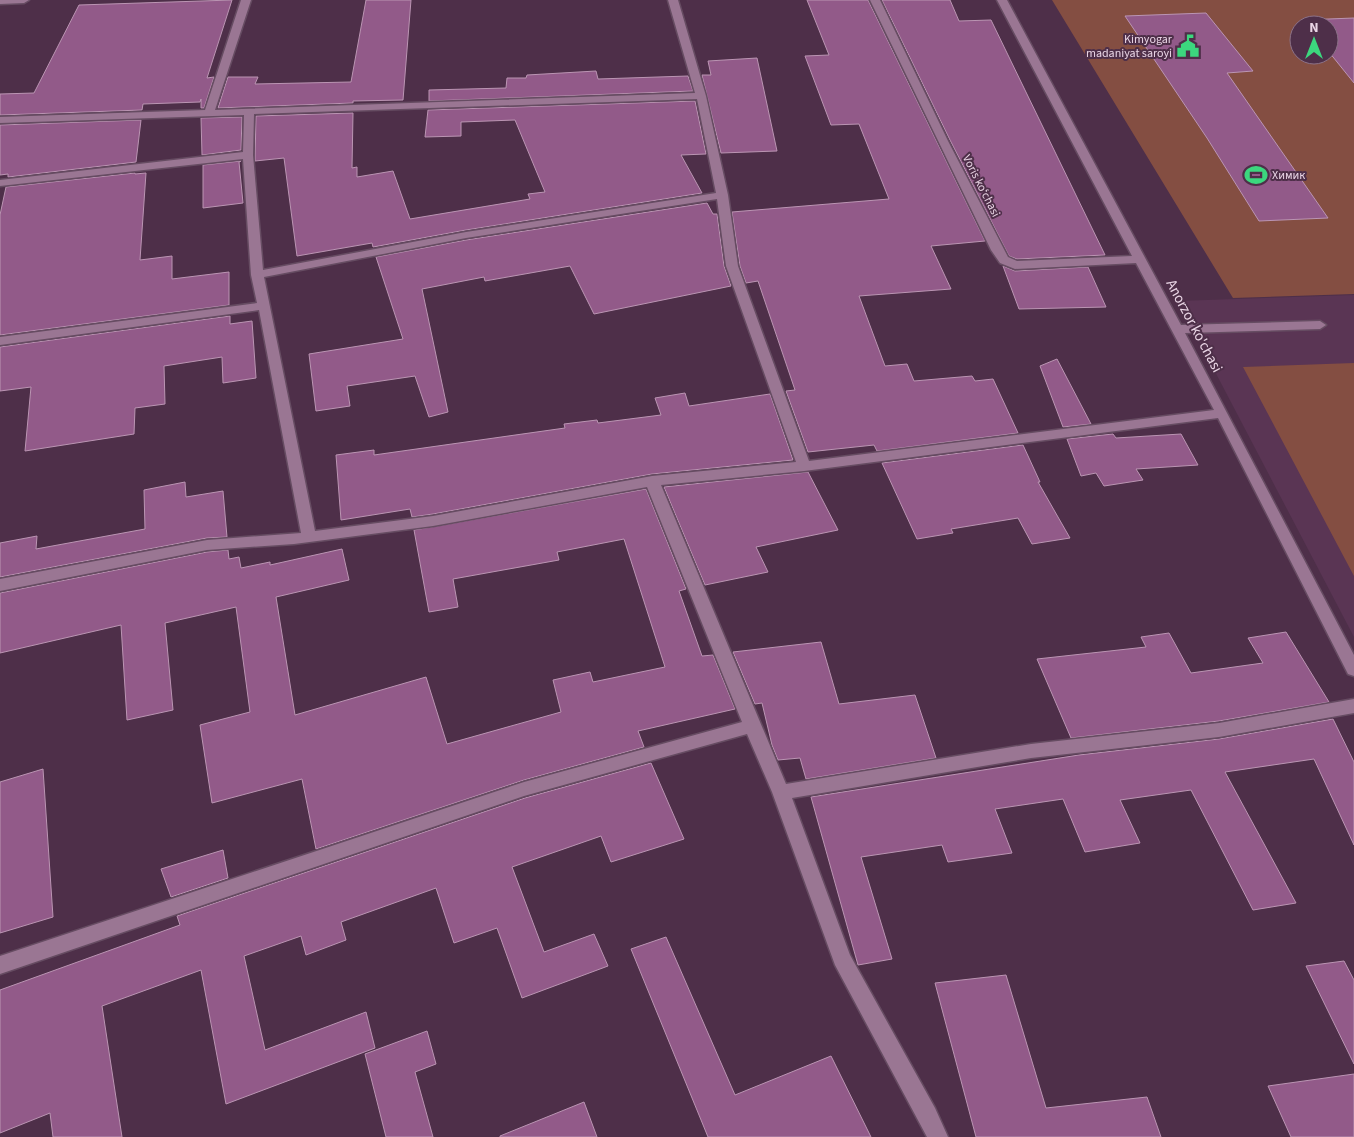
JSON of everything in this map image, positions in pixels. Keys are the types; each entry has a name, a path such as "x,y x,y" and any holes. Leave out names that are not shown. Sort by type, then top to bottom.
{"street":[{"path":"0,1 24,0"},
{"path":"209,112 246,0"},
{"path":"673,0 701,96 722,195 732,266 804,466"},
{"name":"Voris koʻchasi","path":"875,0 997,250 1004,260 1015,265 1141,259"},
{"name":"Anorzor ko'chasi","path":"1002,0 1222,413 1354,670"},
{"path":"0,120 701,96"},
{"path":"249,110 248,155 257,275 309,537"},
{"path":"0,183 248,155"},
{"path":"257,275 466,235 722,195"},
{"path":"0,341 264,306"},
{"path":"1176,329 1320,325"},
{"path":"0,585 207,545 309,537 433,521 652,482 804,466 1222,413"},
{"path":"652,482 781,792 842,959 928,1115 938,1137"},
{"path":"781,792 1030,751 1219,730 1354,706"},
{"path":"0,965 524,789 752,726"}],"shaded area":[{"name":"Химик","path":"1052,0 1354,0 1354,294 1233,298"},
{"path":"1354,295 1354,637 1178,301"},
{"path":"1354,363 1354,576 1243,367"}],"building":[{"path":"232,0 207,78 214,77 204,108 201,108 201,99 200,102 143,104 142,110 0,115 0,94 34,93 79,5"},
{"path":"366,0 411,0 403,100 218,108 228,77 258,77 255,84 351,82"},
{"path":"807,0 868,0 985,241 931,246 951,289 859,296 885,366 907,364 914,381 972,376 975,381 993,379 1018,433 877,451 874,445 808,452 786,391 795,390 758,281 746,283 740,266 732,212 889,199 859,124 831,125 805,56 829,55"},
{"path":"882,0 950,0 959,21 991,20 1105,255 1017,259 1009,256"},
{"path":"1206,13 1253,71 1227,73 1328,218 1259,221 1207,138 1125,16"},
{"path":"1354,18 1354,83 1339,64 1339,19"},
{"path":"757,58 777,151 721,153 702,75 711,75 708,61"},
{"path":"596,71 598,79 688,76 693,91 429,101 429,90 506,88 507,78"},
{"path":"695,101 706,154 681,155 702,193 466,230 373,247 372,243 297,256 284,158 255,161 256,116 353,113 352,168 357,167 357,177 393,171 410,219 530,199 528,194 545,192 515,120 461,122 461,136 425,137 428,110"},
{"path":"242,117 241,150 202,155 201,118"},
{"path":"141,120 136,162 8,177 8,174 0,175 0,125"},
{"path":"241,161 239,162 243,203 203,208 203,165"},
{"path":"146,173 140,260 172,256 172,279 229,272 229,305 0,335 0,215 6,187"},
{"path":"707,203 713,214 717,214 724,266 731,286 594,314 570,266 485,281 484,277 422,289 448,412 429,417 415,376 347,386 350,406 316,411 309,354 403,339 376,257 466,240"},
{"path":"1003,266 1015,271 1088,267 1106,307 1019,309"},
{"path":"230,316 230,324 252,321 256,378 223,383 222,357 164,366 165,404 135,408 134,434 25,451 31,387 0,391 0,347"},
{"path":"1057,359 1091,424 1063,427 1040,366"},
{"path":"685,393 689,406 770,394 793,460 652,474 412,517 410,509 341,520 336,455 374,450 374,455 565,428 564,424 597,420 598,423 661,415 655,398"},
{"path":"1113,434 1116,438 1181,434 1198,465 1136,469 1143,480 1104,486 1096,473 1081,476 1067,439"},
{"path":"1023,445 1040,482 1038,482 1070,538 1032,544 1018,518 951,529 953,533 917,539 882,463"},
{"path":"808,472 838,530 756,547 768,572 705,585 664,487"},
{"path":"185,482 186,497 223,491 227,537 207,538 0,577 0,543 37,536 36,549 145,529 144,490"},
{"path":"646,489 686,589 679,591 702,656 713,655 735,709 638,731 644,747 524,780 316,849 302,779 212,803 200,725 250,712 236,607 165,623 173,710 127,720 121,625 0,653 0,593 207,552 228,550 229,559 239,557 241,568 270,562 270,565 342,549 349,580 276,597 295,715 426,677 447,744 561,712 553,680 590,672 593,682 665,667 624,539 557,552 559,560 453,579 458,607 429,612 414,530"},
{"path":"1286,632 1329,702 1219,721 1071,738 1037,659 1146,647 1141,637 1169,633 1191,673 1263,663 1248,638"},
{"path":"821,642 839,704 915,695 936,758 806,779 800,758 778,760 772,745 762,703 755,704 733,652"},
{"path":"1333,719 1354,762 1354,845 1314,759 1225,772 1296,903 1253,910 1191,790 1120,800 1140,843 1085,852 1063,799 995,809 1012,853 948,862 942,845 861,857 892,959 858,965 811,797 1079,755 1219,739"},
{"path":"651,763 684,839 611,862 601,836 512,867 544,952 594,934 608,966 522,998 497,928 454,943 436,888 341,922 346,940 306,955 301,936 244,956 265,1050 366,1012 375,1048 226,1104 201,970 102,1006 122,1137 53,1137 50,1113 0,1133 0,990 180,925 177,916 525,798"},
{"path":"43,769 53,917 0,933 0,782"},
{"path":"223,850 228,878 171,897 161,869"},
{"path":"666,937 735,1095 831,1056 871,1137 708,1137 631,949"},
{"path":"1344,961 1354,980 1354,1064 1306,966"},
{"path":"1006,975 1046,1108 1147,1097 1161,1137 976,1137 935,983"},
{"path":"427,1031 436,1064 415,1072 433,1137 386,1137 365,1054"},
{"path":"1354,1074 1354,1137 1291,1137 1268,1086"},
{"path":"584,1102 597,1137 500,1137 500,1136"}],"place":[{"name":"Kimyogar madaniyat saroyi","path":"1188,46"},
{"name":"Химик","path":"1256,175"}]}
